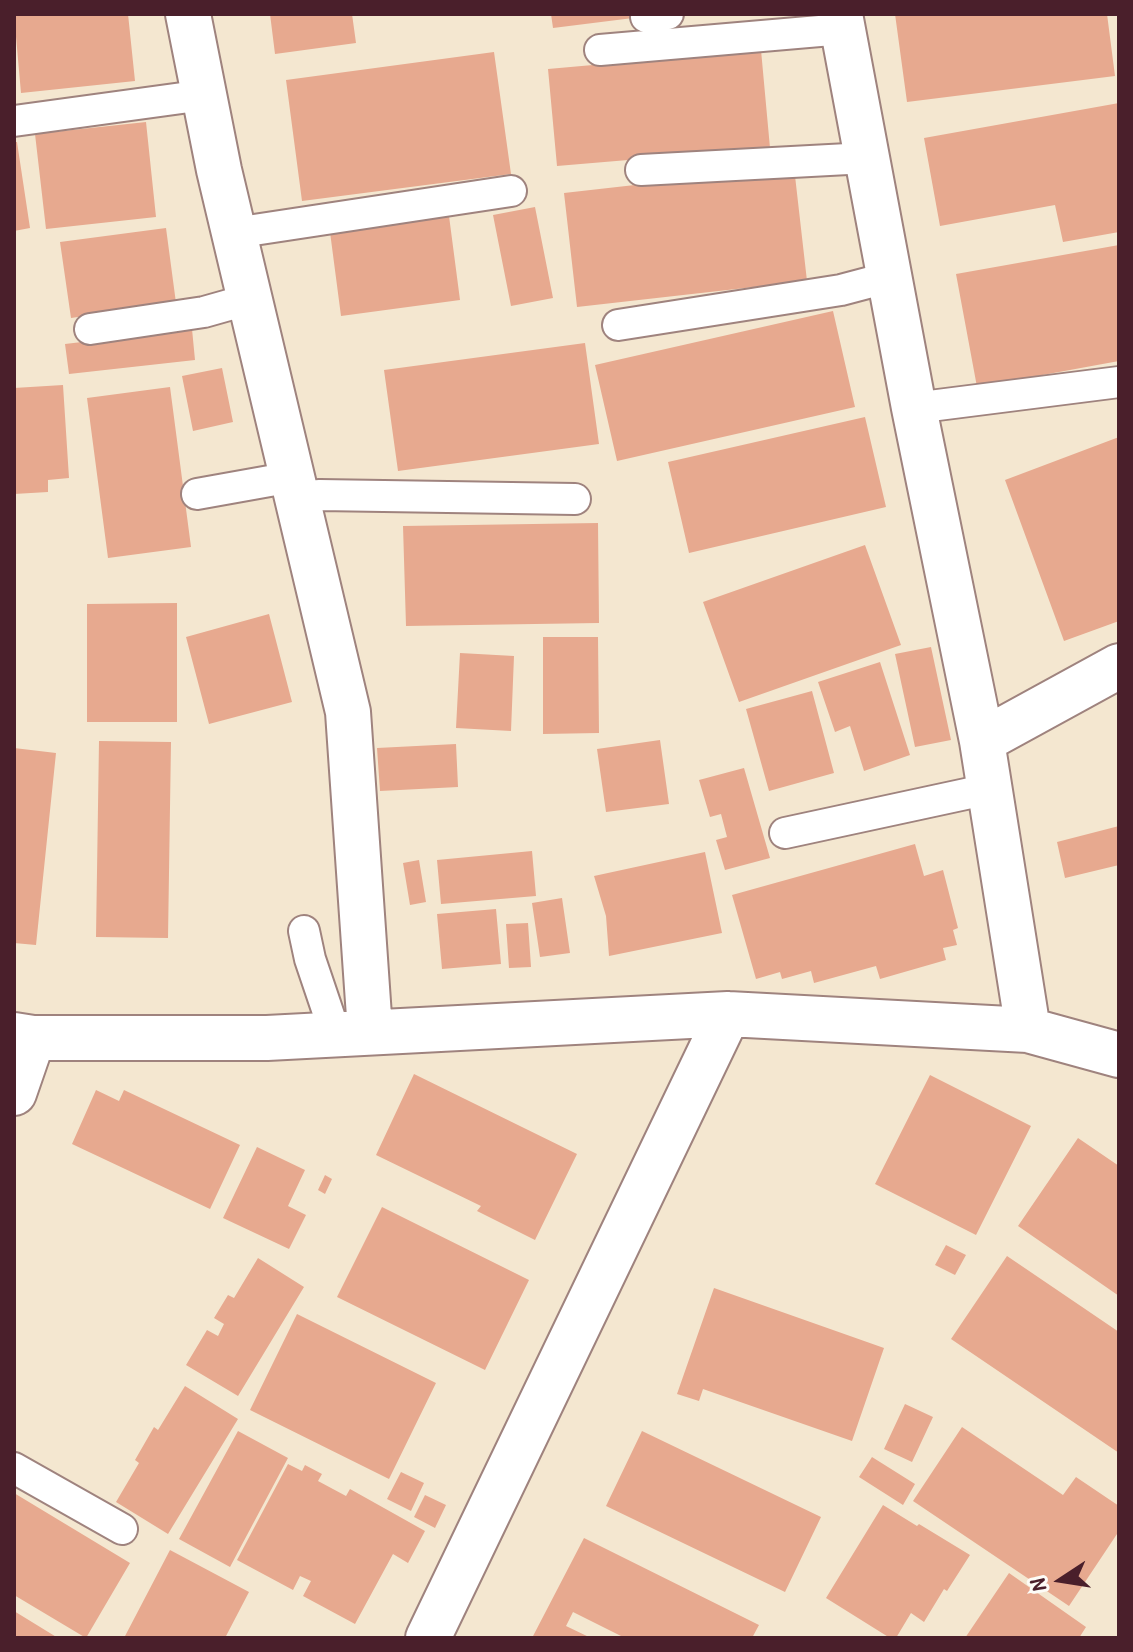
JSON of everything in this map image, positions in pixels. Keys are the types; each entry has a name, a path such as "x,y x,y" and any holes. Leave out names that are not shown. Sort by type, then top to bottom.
{"street":[{"path":"188,14 234,233 348,712 352,1032"},
{"path":"842,22 914,408 982,741 1028,1030"},
{"path":"982,741 1119,666"},
{"path":"428,1638 728,1014"},
{"path":"14,1093 24,1037 267,1038 728,1014 1028,1030 1119,1055"}],"lane":[{"path":"600,50 842,22"},
{"path":"14,121 204,95"},
{"path":"641,170 867,158"},
{"path":"234,233 511,191"},
{"path":"618,325 841,290 890,277"},
{"path":"90,329 204,312 250,299"},
{"path":"914,408 1119,382"},
{"path":"197,494 294,487 320,495 575,499"},
{"path":"785,833 989,789"},
{"path":"304,931 310,959 352,1032"},
{"path":"14,1468 122,1529"}],"building":[{"path":"14,14 128,14 135,81 21,93"},
{"path":"270,14 352,14 356,43 275,54"},
{"path":"551,14 632,14 633,18 553,28"},
{"path":"895,14 1107,14 1115,76 907,102"},
{"path":"761,50 770,148 557,166 548,69"},
{"path":"494,52 511,174 302,201 286,80"},
{"path":"1119,103 1119,232 1063,242 1055,205 940,226 924,138"},
{"path":"146,122 156,217 46,229 35,134"},
{"path":"14,142 17,142 30,228 14,231"},
{"path":"794,167 807,281 577,307 564,193"},
{"path":"535,207 553,298 511,306 493,215"},
{"path":"449,216 460,300 341,316 330,232"},
{"path":"166,228 176,303 71,318 60,242"},
{"path":"1119,245 1119,361 977,387 956,274"},
{"path":"833,311 855,407 617,461 595,365"},
{"path":"192,329 195,360 69,374 65,344"},
{"path":"585,343 599,444 398,471 384,370"},
{"path":"222,368 233,422 193,431 182,376"},
{"path":"63,385 69,478 48,480 48,492 14,494 14,388"},
{"path":"170,387 191,547 108,558 87,398"},
{"path":"865,417 886,507 689,553 668,462"},
{"path":"1119,437 1119,621 1064,641 1005,480"},
{"path":"598,523 599,623 406,626 403,526"},
{"path":"865,545 901,645 739,702 703,602"},
{"path":"177,603 177,722 87,722 87,604"},
{"path":"269,614 292,702 209,724 186,637"},
{"path":"543,637 598,637 599,733 543,734"},
{"path":"931,647 951,740 915,747 895,654"},
{"path":"460,653 514,656 511,731 456,728"},
{"path":"880,662 910,755 864,771 850,726 835,732 818,682"},
{"path":"812,691 834,773 769,791 746,709"},
{"path":"660,740 669,804 606,812 597,749"},
{"path":"99,741 171,742 168,938 96,937"},
{"path":"456,744 458,787 380,791 377,748"},
{"path":"14,748 56,753 36,945 14,943"},
{"path":"744,768 770,858 725,870 716,840 727,837 721,814 710,817 699,780"},
{"path":"1119,826 1119,865 1065,878 1057,842"},
{"path":"915,844 924,876 943,870 958,928 953,930 957,945 943,948 946,960 880,979 876,966 814,983 811,971 782,979 780,972 756,979 732,895"},
{"path":"532,851 536,896 441,904 437,860"},
{"path":"705,852 722,933 609,956 606,916 594,876"},
{"path":"419,860 426,902 410,905 403,863"},
{"path":"562,898 570,953 540,957 532,903"},
{"path":"496,909 501,964 442,969 437,914"},
{"path":"528,923 531,967 509,968 506,924"},
{"path":"414,1074 577,1154 535,1240 477,1211 481,1206 376,1155"},
{"path":"930,1075 1031,1126 976,1235 875,1184"},
{"path":"96,1090 119,1101 124,1090 240,1145 210,1209 72,1144"},
{"path":"1078,1138 1119,1166 1119,1296 1018,1226"},
{"path":"257,1147 305,1170 288,1206 306,1215 289,1249 223,1218"},
{"path":"325,1175 332,1179 325,1194 318,1190"},
{"path":"382,1207 529,1280 485,1370 337,1297"},
{"path":"946,1245 966,1255 955,1275 935,1265"},
{"path":"1007,1256 1119,1332 1119,1453 951,1339"},
{"path":"258,1258 304,1287 238,1396 186,1365 207,1330 218,1336 224,1324 214,1318 228,1295 234,1298"},
{"path":"714,1288 884,1348 852,1441 703,1389 699,1401 677,1394"},
{"path":"297,1314 436,1383 389,1479 250,1410"},
{"path":"185,1386 238,1419 168,1534 116,1502 139,1463 135,1460 154,1427 158,1430"},
{"path":"905,1404 933,1417 912,1462 884,1449"},
{"path":"962,1427 1063,1495 1076,1477 1119,1506 1119,1531 1069,1606 913,1501"},
{"path":"238,1431 288,1458 230,1567 179,1539"},
{"path":"642,1431 821,1517 785,1592 606,1506"},
{"path":"872,1457 915,1484 903,1505 859,1477"},
{"path":"288,1464 302,1471 305,1465 322,1474 318,1481 346,1496 350,1489 425,1531 408,1563 393,1554 355,1624 303,1596 311,1581 300,1576 293,1590 237,1560"},
{"path":"401,1472 424,1483 411,1511 387,1499"},
{"path":"14,1493 130,1563 86,1638 14,1595"},
{"path":"425,1495 446,1505 435,1528 414,1517"},
{"path":"883,1505 970,1555 924,1622 911,1613 896,1638 890,1638 826,1598"},
{"path":"584,1538 759,1625 752,1638 625,1638 573,1612 566,1626 591,1638 532,1638"},
{"path":"170,1550 249,1592 225,1638 124,1638"},
{"path":"1009,1573 1086,1627 1079,1638 965,1638"},
{"path":"14,1611 58,1638 14,1638"}]}
